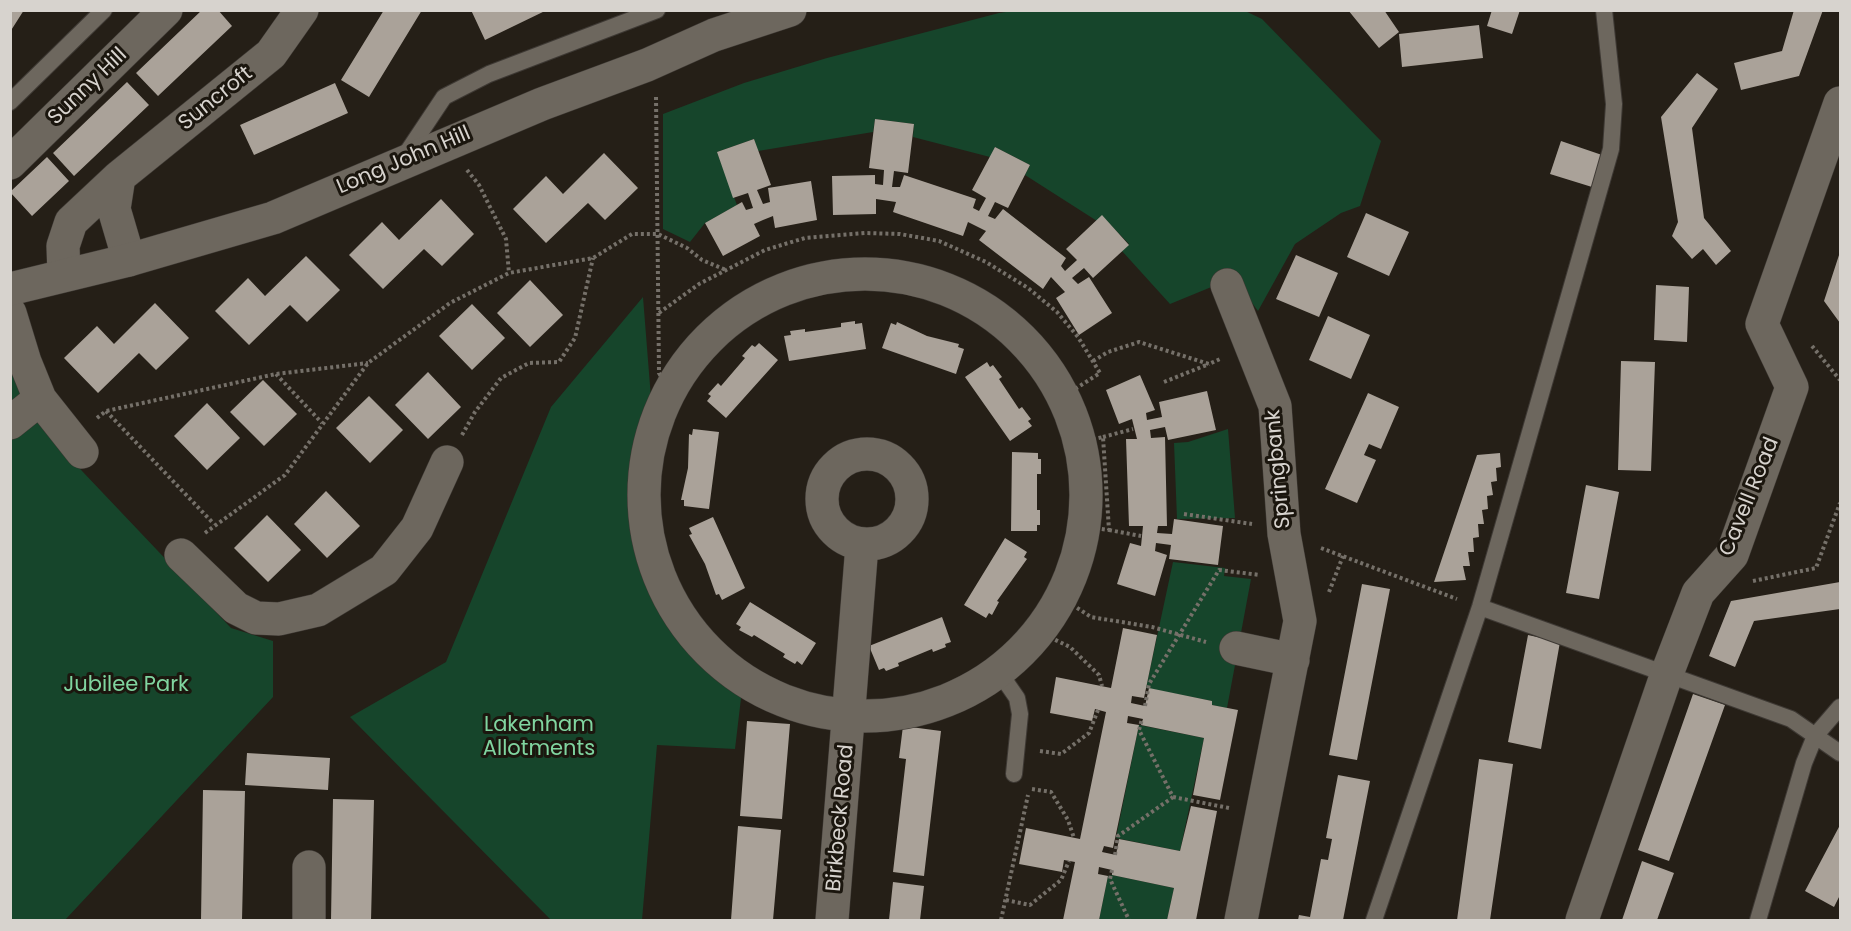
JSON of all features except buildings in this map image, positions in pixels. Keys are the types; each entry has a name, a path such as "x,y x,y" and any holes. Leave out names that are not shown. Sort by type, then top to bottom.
{"street":[{"name":"Sunny Hill","path":"10,163 166,10"},
{"name":"Suncroft","path":"64,275 63,246 71,222 120,177 271,54 302,10"},
{"name":"Long John Hill","path":"10,289 129,260 273,218 400,163 714,35 790,10"},
{"name":"Cavell Road","path":"1582,921 1666,676 1698,593 1732,555 1792,387 1762,324 1840,103"},
{"path":"120,177 114,209 129,260"},
{"path":"871,272 916,278 963,295 997,315 1032,348 1092,440 1087,481 1097,529 1077,560 1062,598 1040,632 999,672 939,704 889,716 850,716 794,705 760,691 719,662 689,629 663,586 647,535 644,483 652,434 669,391 694,353 728,320 770,294 817,277 871,272"},
{"name":"Springbank","path":"1227,285 1275,406 1284,534 1300,621 1241,921"},
{"path":"10,313 25,362 40,399 77,446"},
{"path":"10,423 40,399"},
{"path":"181,555 236,608 256,618 279,619 318,610 384,570 417,528 447,462"},
{"name":"Birkbeck Road","path":"832,921 862,545"},
{"path":"1223,646 1293,660"},
{"path":"309,867 309,921"}],"lane":[{"path":"10,102 104,10"},
{"path":"400,163 444,97 489,74 657,10"},
{"path":"1374,921 1480,607 1611,149 1614,104 1604,10"},
{"path":"1480,607 1666,676 1791,719 1840,753"},
{"path":"999,672 1017,698 1020,714 1014,774"},
{"path":"1758,921 1804,763 1815,736 1840,707"}],"path":[{"path":"657,98 659,373 669,391"},
{"path":"467,170 479,185 506,239 509,273"},
{"path":"658,313 699,284 765,250 805,238 865,233 900,234 939,241 986,262 1028,288 1057,312 1100,373 1064,396"},
{"path":"181,555 214,524 285,475 368,363 450,303 509,273 593,258 632,234 658,234 687,249 702,260 726,270"},
{"path":"447,462 475,412 501,378 529,363 559,362 575,338 593,258"},
{"path":"1093,360 1108,352 1139,342 1209,364"},
{"path":"1164,382 1252,347"},
{"path":"77,446 106,411 276,374 368,363"},
{"path":"276,374 322,423"},
{"path":"106,411 214,524"},
{"path":"1133,429 1092,440 1097,529 1141,536"},
{"path":"1710,580 1730,586 1816,568 1840,503"},
{"path":"1184,514 1257,524"},
{"path":"1331,551 1480,607"},
{"path":"1328,595 1343,556"},
{"path":"1144,706 1149,684 1180,637 1219,570 1246,573"},
{"path":"1062,598 1091,617 1164,630 1180,637 1223,646"},
{"path":"1040,632 1076,652 1099,675 1102,686"},
{"path":"1036,759 1037,751 1061,754 1089,733 1098,710"},
{"path":"1142,719 1139,730 1173,797"},
{"path":"1001,921 1030,788 1051,792 1068,820 1074,838"},
{"path":"1115,855 1118,836 1173,797 1214,806"},
{"path":"1006,900 1030,905 1061,880 1069,861"},
{"path":"1112,870 1110,879 1129,921"}],"green space":[{"path":"1020,10 1243,10 1262,19 1381,141 1360,206 1341,213 1295,244 1258,311 1235,280 1226,281 1170,304 1122,251 1129,244 1102,216 1097,221 1025,175 1030,165 995,147 990,157 913,137 914,124 875,119 873,132 758,151 754,139 717,152 737,205 705,223 690,242 663,229 663,114 744,83 827,58 999,13"},
{"name":"Lakenham Allotments","path":"643,297 651,398 639,442 631,495 638,557 662,616 708,667 742,690 735,749 657,745 642,920 551,920 350,717 446,662 551,407"},
{"name":"Jubilee Park","path":"10,365 46,433 231,628 273,641 273,697 65,920 11,920"},
{"path":"1228,429 1235,518 1177,519 1174,443 1188,442"},
{"path":"1173,562 1225,568 1224,576 1251,579 1227,708 1212,705 1212,701 1146,688"},
{"path":"1139,725 1204,738 1180,851 1116,838"},
{"path":"1108,876 1174,888 1167,920 1099,920"}]}
